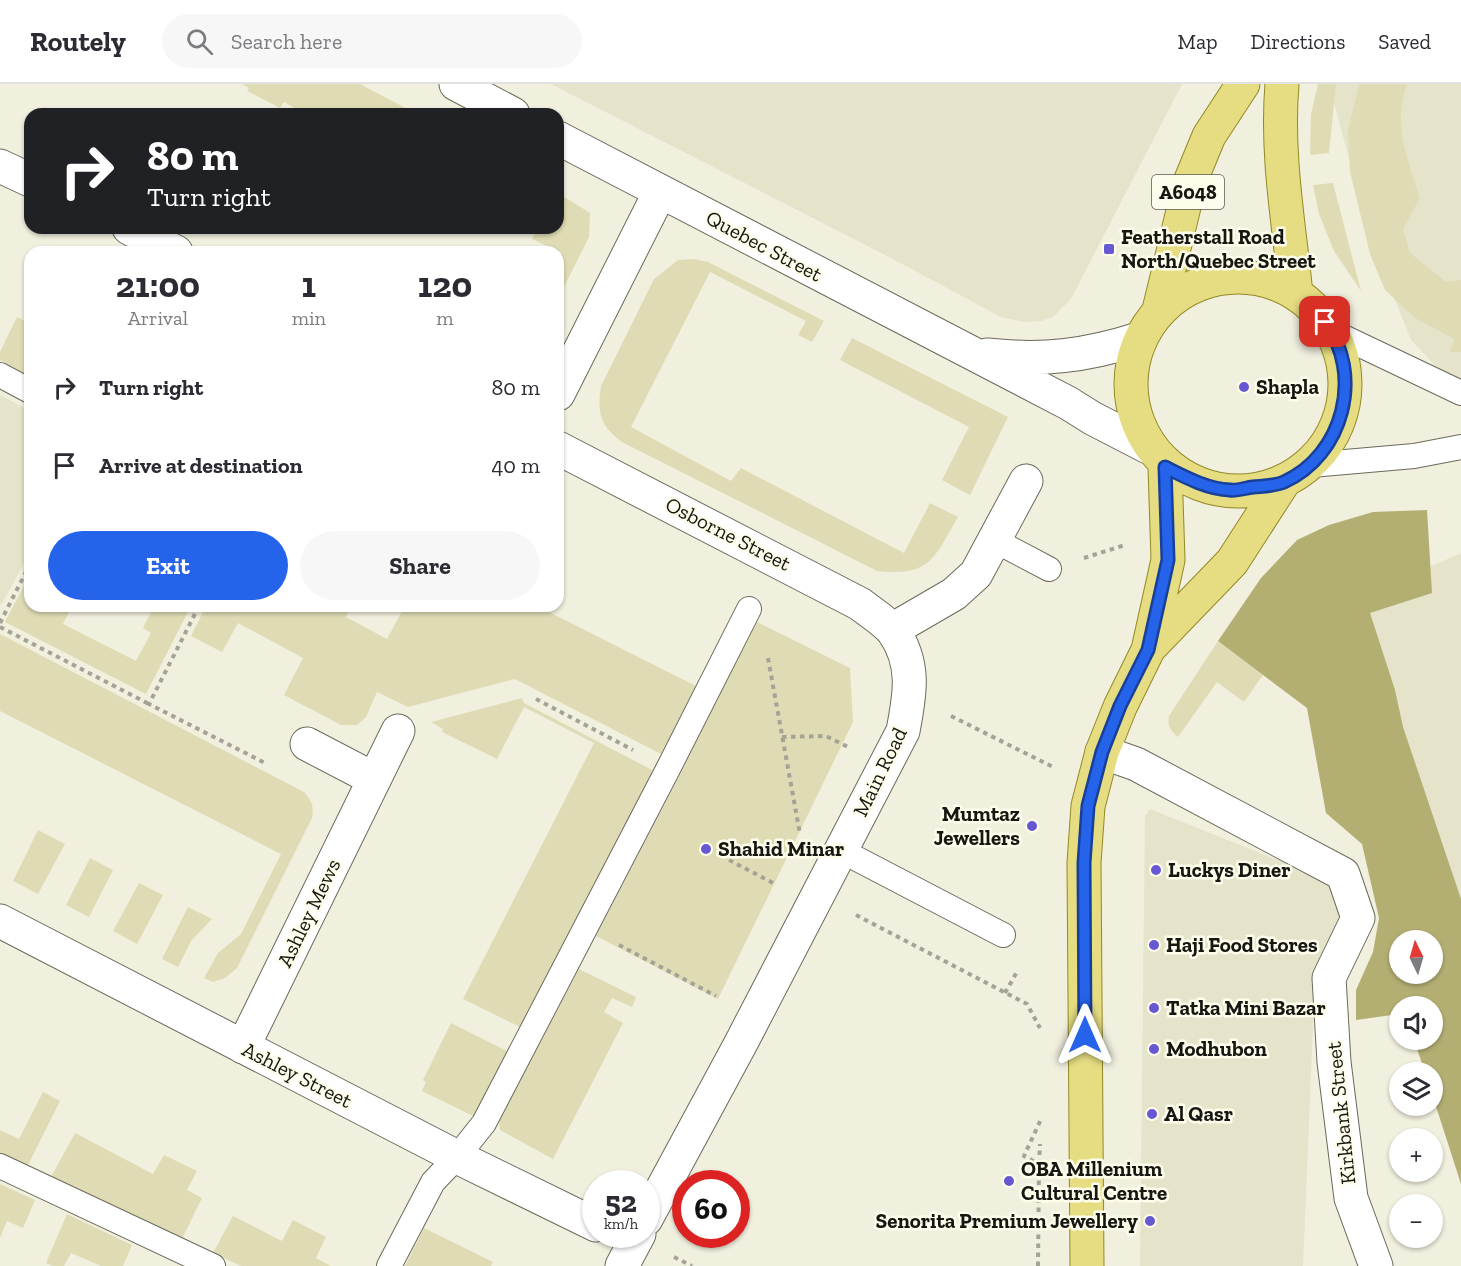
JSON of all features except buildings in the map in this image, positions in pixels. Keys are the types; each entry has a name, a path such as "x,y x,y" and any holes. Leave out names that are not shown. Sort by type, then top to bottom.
{"main road":[{"name":"A6048","path":"1159,310 1190,182 1209,136 1242,84"},
{"path":"1282,84 1280,142 1283,189 1296,294"},
{"name":"A6048","path":"1148,650 1232,562 1283,483 1311,465 1333,437 1345,402 1345,367 1333,333 1317,311 1296,294 1262,279 1225,278 1189,287 1159,310 1139,339 1129,398 1136,424 1157,457 1196,482 1230,490 1283,483"},
{"name":"A6048","path":"1087,1266 1084,863 1088,806 1102,752 1120,706 1148,650 1168,560 1157,457"}],"street":[{"path":"456,84 502,108"},
{"name":"Quebec Street","path":"564,141 970,353 1157,457"},
{"path":"0,166 24,177"},
{"path":"564,382 660,192"},
{"path":"141,234 165,246"},
{"name":"Quebec Street","path":"970,353 1021,359 1073,356 1139,339"},
{"name":"Osborne Street","path":"564,451 860,604 892,630"},
{"path":"892,630 954,594 976,574 1026,481"},
{"name":"Main Road","path":"660,1188 741,1042 903,730 910,695 907,658 892,630"},
{"name":"Ashley Mews","path":"243,1047 398,731"},
{"path":"307,744 374,778"},
{"name":"Kirkbank Street","path":"1102,752 1136,764 1343,874 1358,918 1329,978 1334,1062 1351,1198 1376,1266"},
{"name":"Ashley Street","path":"0,921 582,1219"}],"lane":[{"path":"1333,333 1461,393"},
{"path":"0,375 24,388"},
{"path":"1311,465 1414,456 1461,447"},
{"path":"994,540 1048,569"},
{"path":"389,1266 433,1182 457,1157 484,1123 749,609"},
{"path":"840,850 1003,935"},
{"path":"0,1166 213,1266"}],"path":[{"path":"1048,569 1135,542"},
{"path":"24,576 0,625 271,766"},
{"path":"149,704 196,612"},
{"path":"766,648 801,841"},
{"path":"536,699 668,769"},
{"path":"951,716 1059,770"},
{"path":"782,737 826,736 849,747"},
{"path":"729,860 778,886"},
{"path":"850,912 1027,1004 1041,1029"},
{"path":"585,927 722,999"},
{"path":"1038,1266 1039,1164 1024,1156 1045,1109"}],"shaded area":[{"path":"242,84 360,84 406,108 294,108 284,102 280,108 247,91 249,88"},
{"path":"551,84 1182,84 1071,299 1053,317 1041,321 1024,322 1001,317 893,259"},
{"path":"1318,84 1336,84 1329,153 1310,155 1311,114"},
{"path":"1329,84 1461,84 1461,393 1411,340 1370,237"},
{"path":"1359,84 1407,84 1403,98 1401,127 1420,198 1403,229 1410,253 1446,282 1461,280 1461,352 1450,352 1454,339 1415,318 1385,290 1370,254 1350,172 1348,131"},
{"path":"1333,183 1361,291 1334,251 1319,214 1313,185"},
{"path":"564,197 590,213 589,237 564,287 564,246 547,246 532,239 535,234 564,234"},
{"path":"694,259 708,262 824,321 812,342 798,335 806,321 710,272 631,427 731,481 741,468 904,553 930,503 958,517 943,544 929,562 909,571 877,571 622,442 609,430 600,411 601,386 654,279 678,260"},
{"path":"17,317 24,321 24,373 0,360 0,352"},
{"path":"852,338 1008,417 970,495 942,480 969,427 840,360"},
{"path":"0,395 24,408 24,563 2,604 0,603"},
{"path":"1427,510 1432,593 1370,613 1395,690 1403,727 1461,899 1461,1184 1439,1116 1443,1116 1443,1062 1422,1062 1417,1050 1443,1050 1443,996 1389,996 1389,1015 1356,1020 1356,990 1373,952 1379,918 1362,844 1326,813 1307,708 1218,641 1261,578 1297,540 1329,525 1373,512"},
{"path":"1461,553 1461,1112 1443,1046 1443,996 1432,996 1432,984 1443,984 1443,930 1427,930 1289,631"},
{"path":"24,586 24,612 69,612 63,624 136,661 151,633 143,628 151,612 188,612 146,694 5,622"},
{"path":"203,612 348,612 346,617 387,639 402,612 549,612 696,686 661,754 515,679 408,707 377,692 366,717 357,725 341,725 284,695 303,658 238,623 222,652 191,636"},
{"path":"755,621 850,668 853,722 718,999 596,936 681,773"},
{"path":"0,634 304,792 309,798 312,804 312,818 237,968 225,978 213,982 204,978 218,953 241,934 281,854 0,711"},
{"path":"1218,641 1263,675 1244,702 1217,682 1178,737 1170,728 1169,716"},
{"path":"522,698 524,703 654,771 520,1027 463,999 594,743 524,707 497,759 442,732 443,729 431,722"},
{"path":"1150,809 1355,891 1315,976 1303,1266 1140,1266 1145,816"},
{"path":"38,830 65,844 38,894 13,881"},
{"path":"90,858 113,870 89,917 66,905"},
{"path":"139,883 163,895 137,944 113,931"},
{"path":"188,907 212,919 191,941 178,967 162,959"},
{"path":"579,969 636,997 632,1007 612,998 604,1012 623,1023 553,1159 500,1130 499,1122"},
{"path":"451,1023 507,1051 475,1117 422,1091 426,1082 423,1080"},
{"path":"43,1092 60,1101 27,1167 0,1154 0,1130 19,1139"},
{"path":"75,1133 153,1174 164,1155 197,1171 187,1190 202,1198 182,1239 51,1177"},
{"path":"0,1184 35,1200 23,1228 7,1221 0,1238"},
{"path":"67,1214 132,1245 123,1266 101,1266 71,1253 64,1266 53,1266 46,1263"},
{"path":"233,1216 282,1241 293,1220 326,1237 316,1258 331,1266 241,1266 213,1253"},
{"path":"424,1228 493,1262 491,1266 405,1266"}],"place":[{"name":"Featherstall Road North/Quebec Street","path":"1109,249"},
{"name":"Shapla","path":"1244,387"},
{"name":"Mumtaz Jewellers","path":"1032,826"},
{"name":"Shahid Minar","path":"706,849"},
{"name":"Luckys Diner","path":"1156,870"},
{"name":"Haji Food Stores","path":"1154,945"},
{"name":"Tatka Mini Bazar","path":"1154,1008"},
{"name":"Modhubon","path":"1154,1049"},
{"name":"Al Qasr","path":"1152,1114"},
{"name":"OBA Millenium Cultural Centre","path":"1009,1181"},
{"name":"Senorita Premium Jewellery","path":"1150,1221"}],"route":[{"path":"1085,1035 1084,863 1088,806 1102,752 1120,706 1148,650 1168,560 1165,467 1196,482 1230,490 1283,483 1311,465 1333,437 1345,402 1345,367 1333,333 1325,322"}]}
